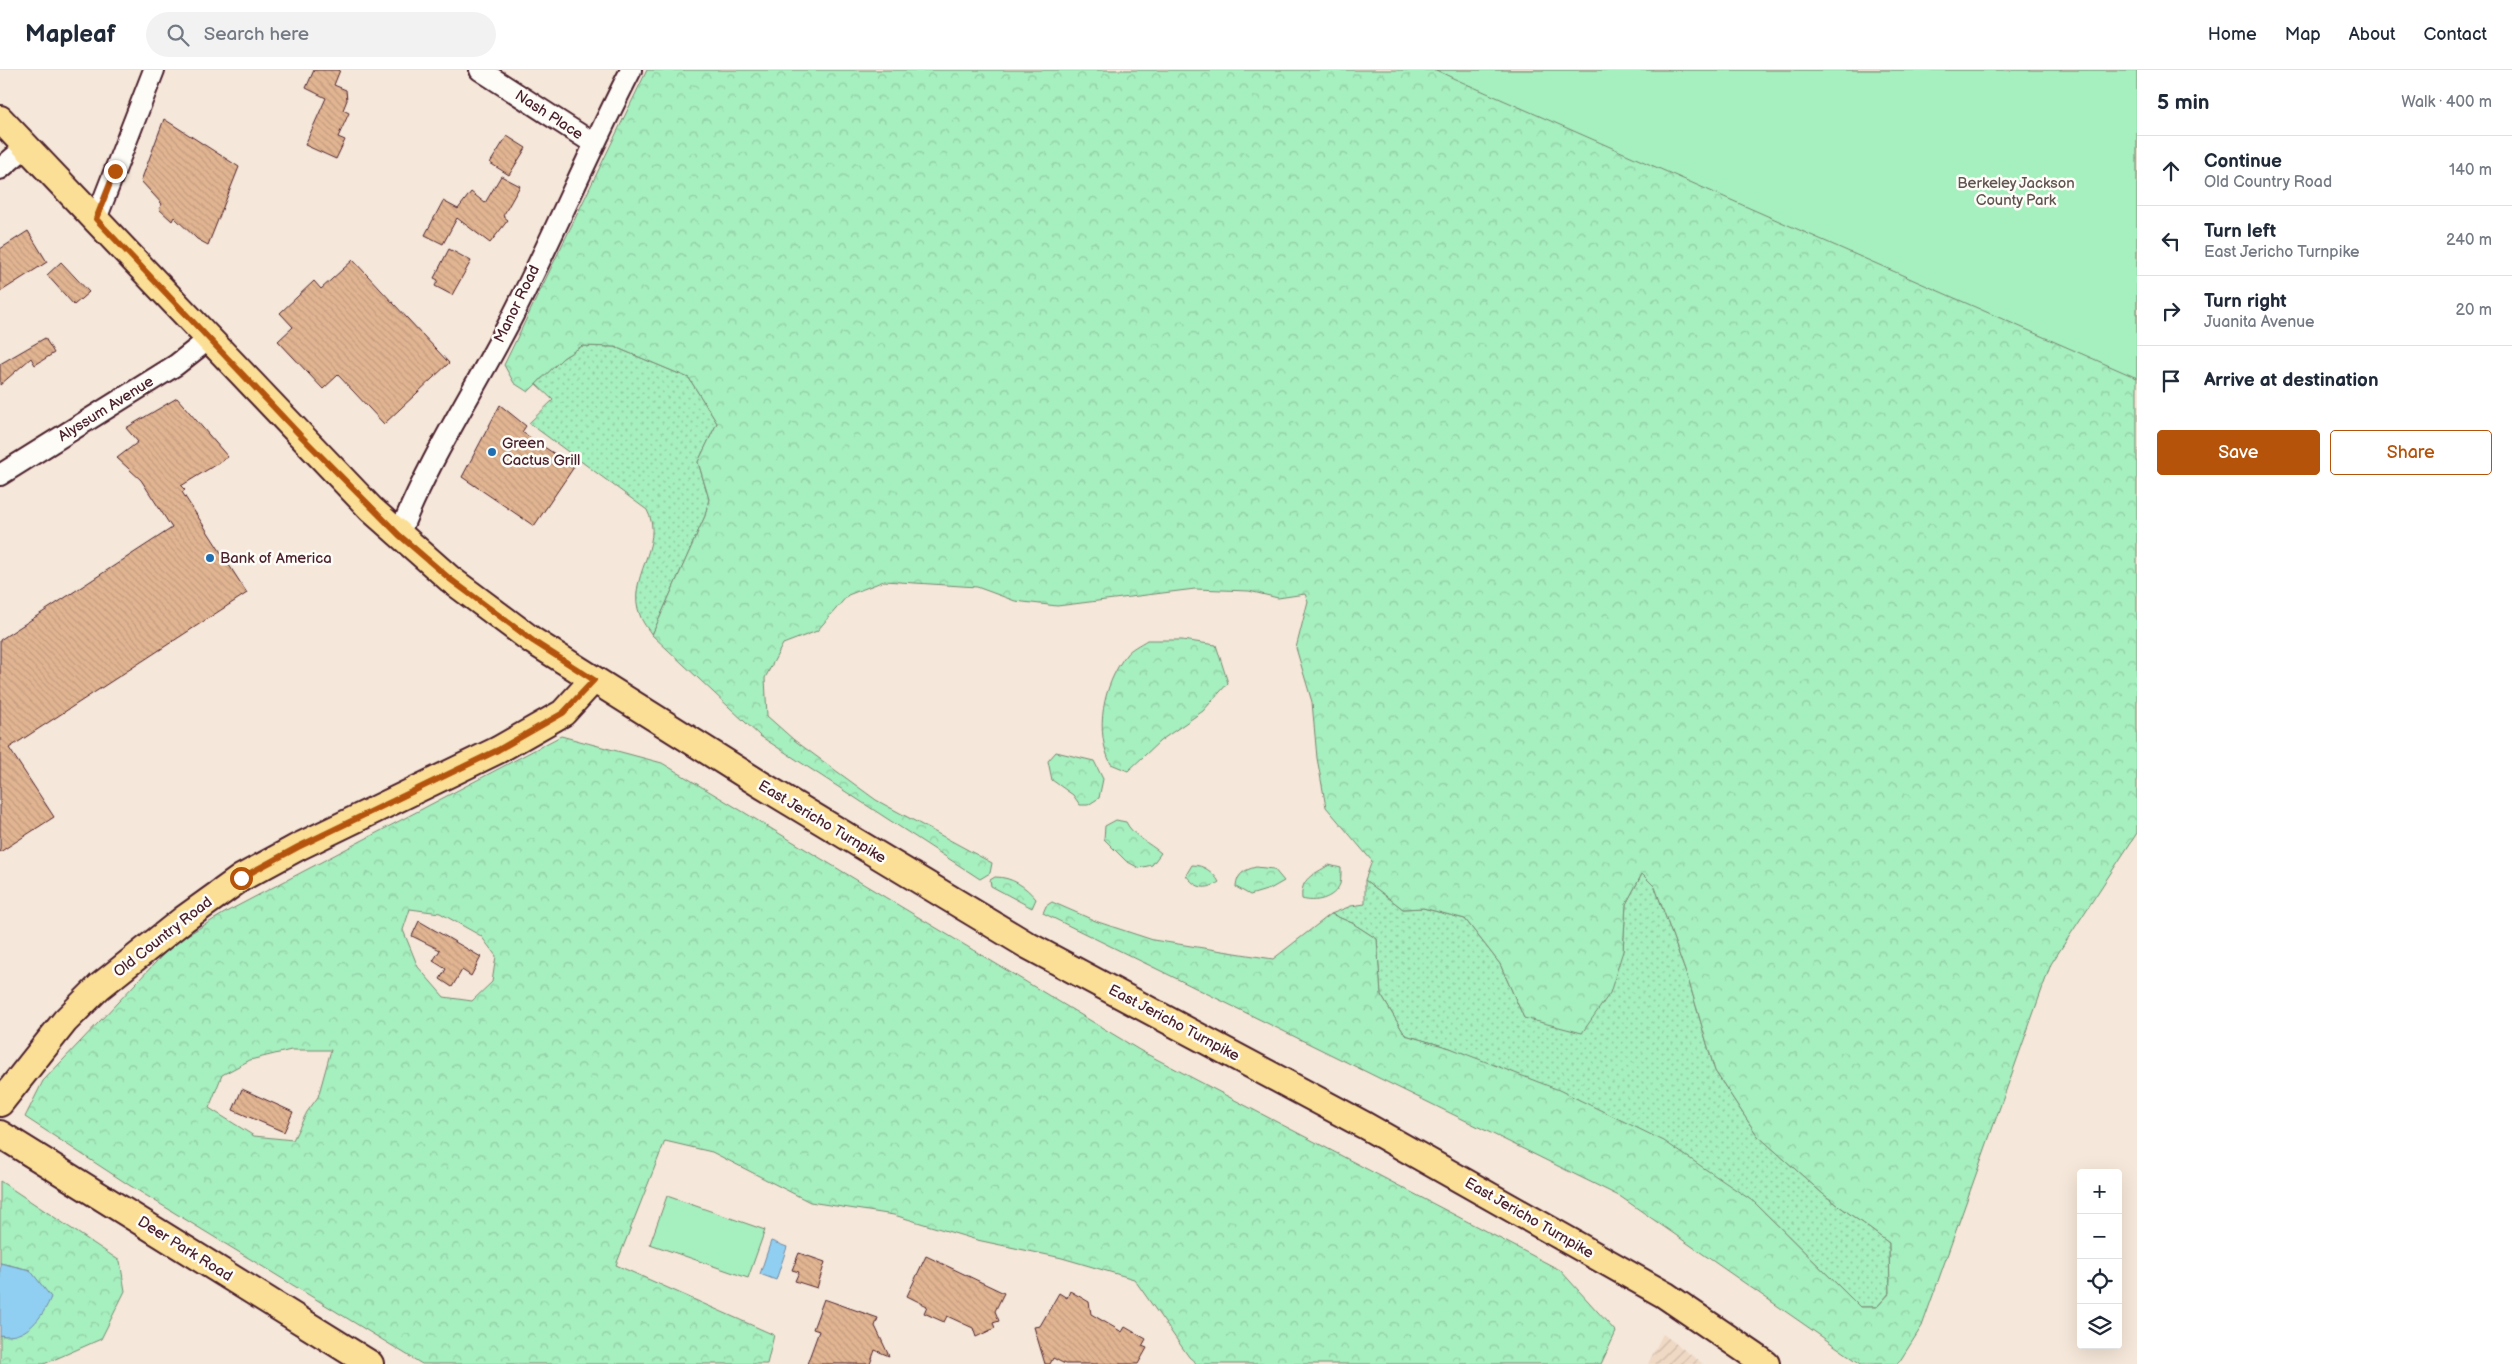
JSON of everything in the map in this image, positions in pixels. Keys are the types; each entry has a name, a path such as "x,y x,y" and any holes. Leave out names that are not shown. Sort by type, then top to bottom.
{"main road":[{"name":"East Jericho Turnpike","path":"0,118 208,339 399,535 450,579 533,641 760,784 1027,945 1442,1168 1665,1295 1766,1364"},
{"name":"Old Country Road","path":"0,1103 65,1021 99,987 184,919 241,878 298,847 506,746 563,713 594,680"},
{"name":"Deer Park Road","path":"0,1134 370,1364"}],"street":[{"path":"96,219 154,70"},
{"name":"Nash Place","path":"480,70 593,143"},
{"name":"Manor Road","path":"399,535 420,484 510,321 593,143 631,70"},
{"path":"0,169 27,146"},
{"name":"Alyssum Avenue","path":"0,475 176,365 208,339"}],"shaded area":[{"path":"1663,1334 1703,1364 1648,1364"}],"green space":[{"path":"647,70 2137,70 2137,833 2051,964 1922,1326 1898,1364 1861,1364 1621,1197 1043,913 1046,906 1052,902 1098,922 1153,940 1273,959 1331,914 1352,923 1377,939 1381,995 1405,1035 1450,1048 1559,1090 1664,1141 1754,1202 1860,1307 1877,1307 1890,1293 1889,1243 1823,1194 1757,1135 1715,1071 1689,982 1655,887 1642,874 1626,904 1623,951 1610,993 1582,1033 1524,1018 1500,964 1465,919 1423,908 1403,909 1365,880 1372,861 1326,807 1317,758 1312,702 1296,648 1308,601 1305,594 1278,598 1249,591 1195,589 1057,606 1015,601 977,587 884,581 848,595 817,631 783,644 765,678 767,716 794,740 876,800 992,863 990,873 980,879 760,736 652,635 705,516 709,499 698,462 717,423 689,378 615,347 582,346 563,358 528,392 514,383 504,365"},
{"name":"Berkeley Jackson County Park","path":"1436,70 2137,70 2137,378 1455,79"},
{"path":"582,346 615,347 689,378 717,423 698,462 709,499 705,516 652,635 641,618 637,602 637,588 652,536 652,523 647,510 529,423 553,400 536,384 563,358"},
{"path":"1147,640 1182,640 1216,645 1228,683 1203,711 1160,741 1128,771 1111,764 1106,751 1102,723 1104,708 1107,694 1118,667 1128,653"},
{"path":"561,736 662,763 1141,1051 1560,1270 1616,1332 1601,1364 1197,1364 1189,1357 1134,1279 1062,1258 977,1240 894,1215 810,1202 712,1152 665,1141 616,1265 774,1335 767,1364 422,1364 129,1185 25,1117 43,1081 174,943 228,911","holes":["410,909 440,913 481,936 496,956 492,982 472,1001 444,997 418,967 403,930","291,1050 331,1050 318,1097 307,1112 293,1140 254,1136 209,1108 222,1075 250,1060"]},
{"path":"1056,752 1094,761 1103,779 1099,798 1088,805 1080,805 1073,795 1052,780 1048,761"},
{"path":"1116,820 1126,822 1137,835 1161,853 1152,865 1139,868 1126,861 1104,839 1105,826"},
{"path":"1192,865 1208,870 1219,882 1210,887 1201,887 1193,883 1186,875"},
{"path":"1329,865 1341,868 1340,884 1337,889 1324,899 1302,899 1305,882"},
{"path":"1256,867 1274,869 1284,881 1270,889 1250,895 1236,887 1242,873"},
{"path":"1642,874 1655,887 1689,982 1715,1071 1757,1135 1823,1194 1889,1243 1890,1292 1877,1307 1860,1307 1754,1202 1450,1048 1405,1035 1381,995 1377,939 1352,923 1331,914 1351,906 1365,904 1365,880 1403,909 1423,908 1465,919 1500,964 1524,1018 1623,951 1626,904"},
{"path":"995,877 1001,877 1018,883 1027,890 1036,899 1032,908 991,886 990,880"},
{"path":"0,1181 120,1261 125,1291 101,1339 44,1364 0,1364 0,1335 6,1336 30,1270 0,1263"},
{"path":"667,1196 765,1230 748,1278 650,1244"}],"water":[{"path":"771,1241 787,1247 776,1280 760,1274"},
{"path":"0,1263 30,1270 51,1297 48,1305 32,1326 25,1331 9,1336 0,1335"}],"building":[{"path":"314,70 340,70 334,85 346,90 347,100 343,110 349,113 338,137 345,140 336,159 305,145 326,98 306,88"},
{"path":"164,119 239,167 208,245 197,239 174,217 172,221 159,209 162,204 141,181"},
{"path":"507,136 526,148 509,175 490,163"},
{"path":"501,176 520,186 503,216 508,220 490,243 457,218 443,244 425,235 443,201 458,209 471,192 485,203"},
{"path":"28,231 47,262 0,292 0,249"},
{"path":"449,249 471,261 452,295 435,286 438,280 434,278"},
{"path":"353,260 449,363 384,424 338,375 323,389 278,341 293,327 280,313 314,281 321,289"},
{"path":"61,262 89,292 74,305 47,275"},
{"path":"45,338 54,353 35,365 31,358 0,385 0,364"},
{"path":"177,398 228,457 181,486 185,490 182,492 247,593 9,748 54,817 0,852 0,640 172,528 141,480 117,458 138,442 126,428"},
{"path":"500,405 526,426 522,432 574,467 534,526 462,477"},
{"path":"419,921 481,957 471,976 462,970 452,987 440,979 446,969 433,961 440,950 412,936"},
{"path":"242,1089 293,1112 284,1132 233,1110"},
{"path":"799,1253 825,1262 817,1288 795,1281 799,1272 792,1270"},
{"path":"926,1256 1004,1293 995,1311 999,1321 993,1323 995,1328 976,1337 973,1328 947,1316 944,1322 924,1313 927,1306 907,1296"},
{"path":"1070,1291 1089,1302 1091,1314 1122,1332 1125,1327 1146,1339 1142,1346 1147,1348 1138,1364 1065,1364 1053,1358 1050,1364 1045,1364 1034,1327 1040,1326 1059,1293 1067,1298"},
{"path":"824,1299 878,1318 875,1326 889,1356 875,1350 870,1364 807,1364 819,1331 813,1329"}],"place":[{"name":"Green Cactus Grill","path":"492,452"},
{"name":"Bank of America","path":"210,558"}],"route":[{"path":"115,171 96,219 208,339 371,509 399,535 450,579 533,641 594,680 563,713 498,750 430,785 298,847 241,878"}]}
